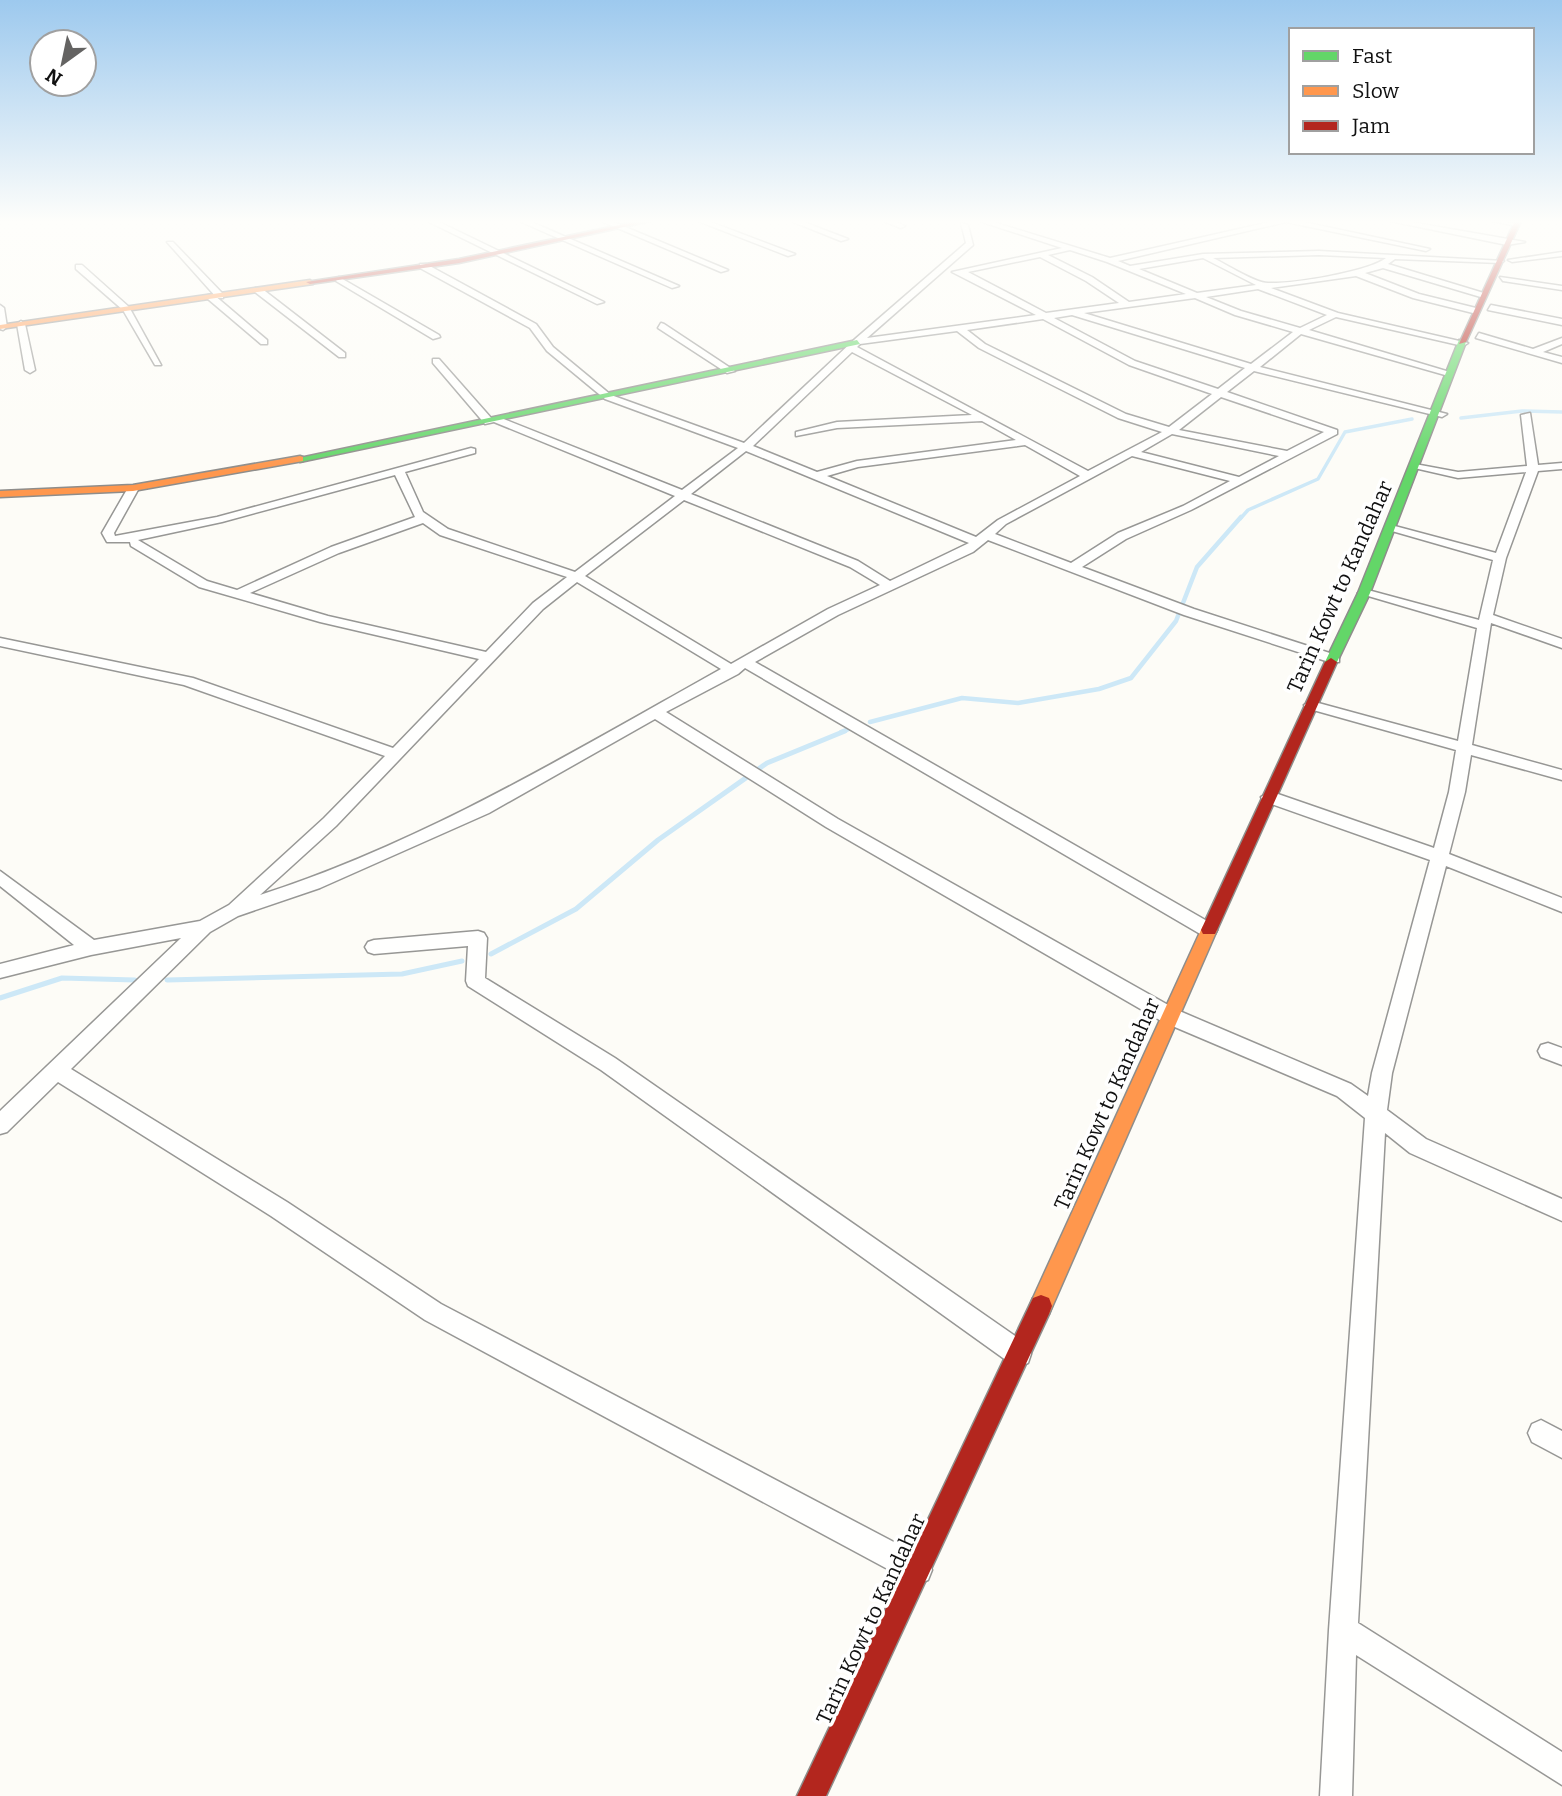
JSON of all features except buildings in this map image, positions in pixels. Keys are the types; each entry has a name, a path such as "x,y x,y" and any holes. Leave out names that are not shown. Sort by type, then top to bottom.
{"main road":[{"path":"1,327 155,305"},
{"name":"Tarin Kowt to Kandahar","path":"811,1796 1019,1354 1208,930 1364,593 1436,417 1479,336 1484,305"},
{"name":"Tarin Kowt to Kandahar","path":"1436,417 1448,373 1484,305"},
{"path":"0,494 133,488 327,454 854,345"}],"street":[{"path":"121,305 158,363"},
{"path":"224,305 264,342"},
{"path":"277,305 342,355"},
{"path":"382,305 436,337"},
{"path":"495,305 533,326 550,349 608,397 982,538 1189,612 1334,659"},
{"path":"232,911 330,821 538,606 745,447 900,305"},
{"path":"1025,305 1132,363 1334,432 1187,508 1122,536 1071,568"},
{"path":"854,345 1119,305"},
{"path":"1220,305 1298,332 1448,373"},
{"path":"1299,305 1463,343"},
{"path":"1484,305 1562,322"},
{"path":"0,308 1,327"},
{"path":"1067,311 1254,368 1436,417"},
{"path":"0,1125 204,927 232,911 314,884 483,809 740,667 833,612 969,549 1002,522 1171,431 1298,332 1334,315"},
{"path":"21,324 30,369"},
{"path":"661,326 730,371"},
{"path":"960,328 982,346 1122,416 1171,431 1289,454"},
{"path":"1479,336 1562,360"},
{"path":"1536,351 1562,341"},
{"path":"854,345 1088,476"},
{"path":"436,361 493,421 854,564 890,586"},
{"path":"1336,1796 1343,1630 1376,1113 1382,1073 1457,792 1485,622 1500,558 1532,466 1526,415"},
{"path":"800,434 837,425 983,418"},
{"path":"817,476 857,464 1026,442"},
{"path":"133,488 107,533 111,539 122,540 218,520 471,450"},
{"path":"1133,453 1239,480"},
{"path":"1415,467 1458,475 1562,460"},
{"path":"1532,466 1562,466"},
{"path":"399,471 418,514 444,532 576,576 1208,930"},
{"path":"238,594 335,550 424,518"},
{"path":"1391,528 1500,558"},
{"path":"135,543 203,584 325,619 488,657"},
{"path":"1364,593 1485,622 1562,645"},
{"path":"0,642 188,681 395,754"},
{"path":"1311,705 1562,775"},
{"path":"656,713 809,810 1170,1016 1344,1090 1418,1146 1562,1210"},
{"path":"1269,797 1440,856 1562,905"},
{"path":"0,877 91,948"},
{"path":"0,971 91,948 204,927"},
{"path":"374,947 478,938 475,981 608,1064 1019,1354"},
{"path":"55,1069 279,1209 433,1312 918,1570"},
{"path":"1343,1630 1562,1770"}],"waterway":[{"path":"1461,418 1522,411 1562,412"},
{"path":"1240,519 1248,510 1318,479 1345,432 1412,419"},
{"path":"870,722 962,698 1018,703 1099,689 1131,678 1176,621 1197,567 1241,517"},
{"path":"841,732 849,729"},
{"path":"491,954 576,909 658,840 767,763 845,731"},
{"path":"167,980 402,974 462,961"},
{"path":"0,998 62,978 135,980"}],"traffic: fast":[{"path":"300,459 857,342"},
{"path":"1331,662 1364,593 1462,342"}],"traffic: slow":[{"path":"0,327 153,305"},
{"path":"0,494 133,488 300,459"},
{"path":"1041,1306 1209,930"}],"traffic: jam":[{"path":"1462,342 1479,305"},
{"path":"1209,930 1331,662"},
{"path":"811,1796 1041,1306"}]}
